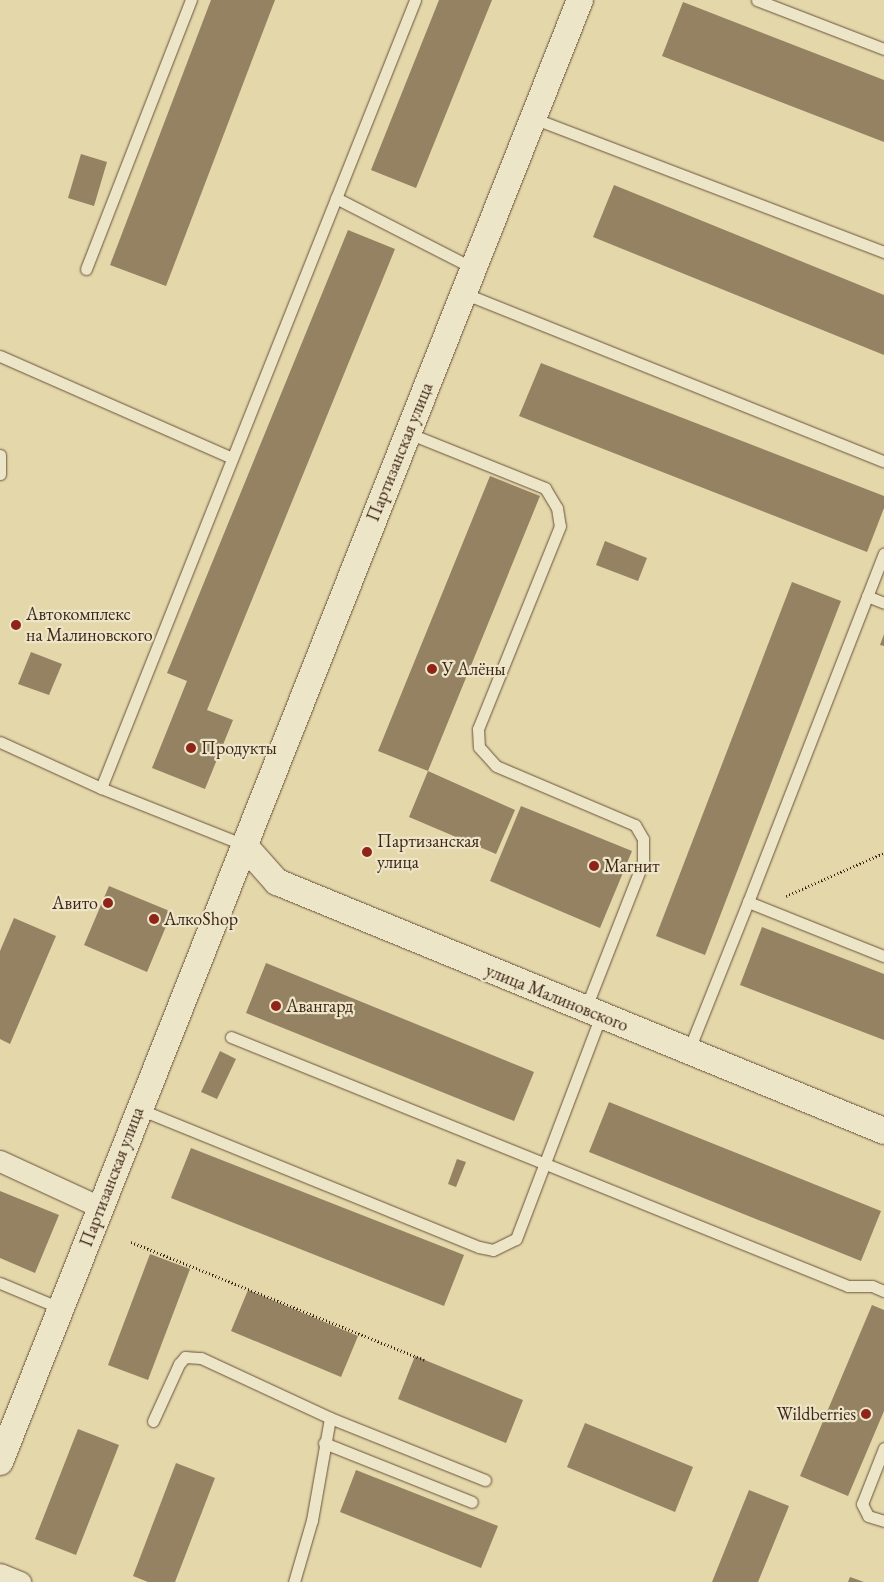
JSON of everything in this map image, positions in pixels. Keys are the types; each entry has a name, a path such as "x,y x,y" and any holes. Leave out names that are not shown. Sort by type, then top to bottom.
{"street":[{"name":"Партизанская улица","path":"0,1462 138,1108 580,0"},
{"name":"улица Малиновского","path":"244,845 277,882 688,1052 884,1130"},
{"path":"0,1161 100,1207"},
{"path":"0,1574 20,1582"}],"lane":[{"path":"86,269 191,0"},
{"path":"101,788 415,0"},
{"path":"757,0 884,49"},
{"path":"533,118 884,252"},
{"path":"336,198 473,268"},
{"path":"464,293 884,461"},
{"path":"0,356 232,458"},
{"path":"138,1108 478,1248 493,1250 516,1239 546,1162 643,862 644,839 635,825 496,766 478,747 478,729 560,526 556,508 545,488 407,433"},
{"path":"0,455 0,474"},
{"path":"688,1052 884,554"},
{"path":"868,596 884,603"},
{"path":"0,742 101,788 244,845"},
{"path":"748,902 884,956"},
{"path":"231,1037 546,1162 848,1286 872,1286 884,1291"},
{"path":"0,1283 60,1308"},
{"path":"152,1421 179,1364 185,1357 201,1358 330,1418 485,1480"},
{"path":"294,1582 312,1520 324,1443 330,1418"},
{"path":"324,1443 472,1502"},
{"path":"884,1448 862,1504 868,1516 884,1521"}],"path":[{"path":"760,907 884,853"},
{"path":"132,1242 424,1360"}],"building":[{"path":"211,0 275,0 166,286 110,265"},
{"path":"439,0 492,0 416,188 371,170"},
{"path":"683,2 884,80 884,142 662,56"},
{"path":"81,154 107,162 94,206 68,198"},
{"path":"614,185 884,295 884,355 593,237"},
{"path":"348,230 395,249 207,710 233,720 205,789 152,768 187,681 167,673"},
{"path":"541,363 884,496 884,508 867,552 519,416"},
{"path":"490,476 540,496 428,771 378,751"},
{"path":"605,541 647,558 638,581 596,565"},
{"path":"792,582 841,601 705,955 656,936"},
{"path":"884,634 884,646 880,645"},
{"path":"31,652 62,664 49,695 18,684"},
{"path":"428,771 515,810 496,854 409,817"},
{"path":"521,806 632,851 600,928 490,881"},
{"path":"109,886 172,912 147,972 84,945"},
{"path":"14,918 56,936 10,1044 0,1039 0,951"},
{"path":"762,927 884,974 884,1040 740,985"},
{"path":"266,963 534,1072 514,1121 246,1013"},
{"path":"220,1051 236,1059 217,1099 201,1092"},
{"path":"609,1102 881,1211 861,1261 589,1152"},
{"path":"191,1148 464,1255 444,1306 171,1198"},
{"path":"457,1159 466,1162 456,1187 448,1184"},
{"path":"0,1191 59,1215 35,1273 0,1258"},
{"path":"150,1254 190,1269 148,1380 108,1365"},
{"path":"248,1290 358,1336 341,1377 231,1331"},
{"path":"872,1305 884,1310 884,1411 848,1496 800,1476"},
{"path":"415,1356 523,1400 506,1443 398,1399"},
{"path":"585,1423 693,1467 675,1512 567,1467"},
{"path":"78,1429 119,1445 76,1555 35,1539"},
{"path":"176,1463 215,1478 175,1582 148,1582 133,1576"},
{"path":"356,1470 498,1526 481,1568 340,1512"},
{"path":"749,1490 789,1506 758,1582 712,1582"},
{"path":"850,1577 864,1582 848,1582"}],"place":[{"name":"Автокомплекс на Малиновского","path":"16,625"},
{"name":"У Алёны","path":"432,669"},
{"name":"Продукты","path":"191,748"},
{"name":"Партизанская улица","path":"367,852"},
{"name":"Магнит","path":"594,866"},
{"name":"Авито","path":"108,903"},
{"name":"АлкоShop","path":"154,919"},
{"name":"Авангард","path":"276,1006"},
{"name":"Wildberries","path":"866,1414"}]}
